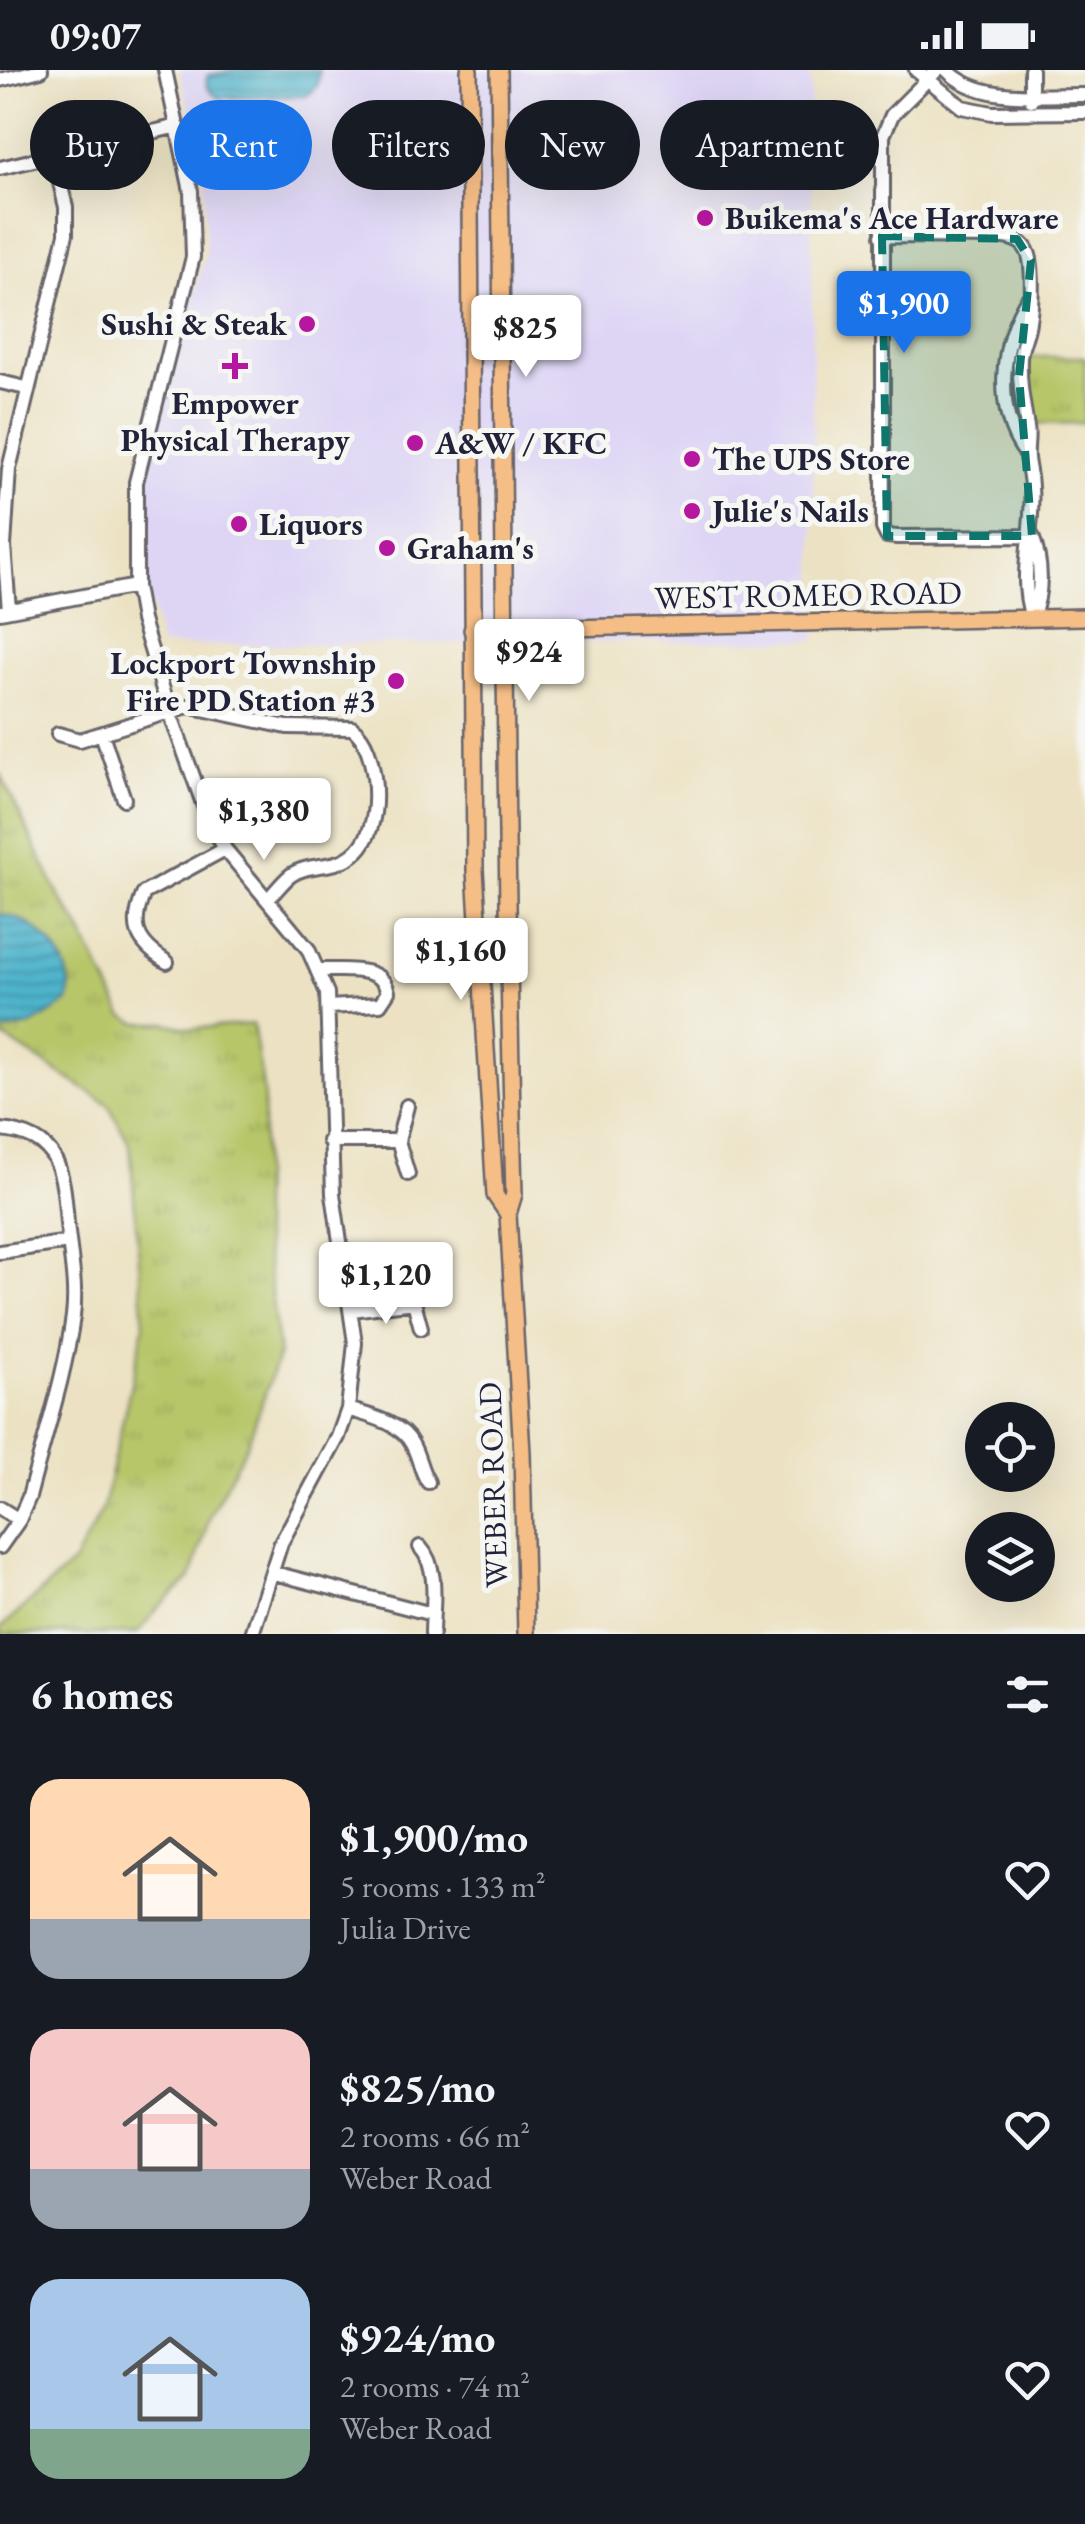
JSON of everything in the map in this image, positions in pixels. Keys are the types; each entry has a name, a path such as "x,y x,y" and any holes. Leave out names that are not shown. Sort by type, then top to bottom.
{"main road":[{"name":"WEBER ROAD","path":"469,70 475,870 495,1195 508,1214"},
{"name":"WEBER ROAD","path":"499,70 505,854 514,1194 508,1214 522,1452 526,1634"},
{"name":"WEST ROMEO ROAD","path":"472,630 1085,617"}],"street":[{"path":"0,80 42,70"},
{"path":"165,70 174,109"},
{"path":"937,70 921,75 892,115 884,136 883,528 887,536 897,537 1032,536"},
{"path":"947,70 977,89 1005,94 1085,94"},
{"path":"1031,70 1031,113"},
{"path":"921,75 962,107 992,113 1085,112"},
{"path":"0,168 30,161"},
{"path":"62,190 66,234 9,469 4,611 136,586"},
{"path":"192,190 192,258 136,482 136,586 142,620 197,792 225,850 269,898 320,970 328,1007 333,1194 354,1343 348,1408 338,1437 281,1543 252,1634"},
{"path":"882,236 1017,239 1026,246 1031,261 1030,296 1016,316 1004,377 1007,407 1016,442 1026,454 1032,488 1032,536 1039,553 1039,600 1032,617"},
{"path":"0,382 26,388"},
{"path":"58,734 80,740 188,706 286,727 352,728 365,743 376,793 370,830 362,847 354,856 289,876 269,898"},
{"path":"102,734 124,799"},
{"path":"167,962 146,949 137,931 136,916 144,893 225,850"},
{"path":"320,970 368,972 382,978 388,992 380,1004 328,1007"},
{"path":"407,1106 398,1141 408,1174"},
{"path":"0,1130 28,1135 44,1144 56,1158 64,1178 73,1315 30,1498 0,1547"},
{"path":"330,1140 398,1141"},
{"path":"0,1252 69,1242"},
{"path":"418,1259 414,1302 421,1328"},
{"path":"352,1310 414,1302"},
{"path":"348,1408 387,1422 403,1433 412,1444 428,1482"},
{"path":"0,1508 20,1520"},
{"path":"420,1547 430,1558 432,1570 432,1634"},
{"path":"274,1573 432,1614"}],"highlighted area":[{"path":"882,236 1017,239 1031,261 1019,376 1032,536 887,536"}],"shaded area":[{"path":"180,70 810,70 810,100 660,100 660,190 811,190 815,640 160,646 146,578 143,511 154,440 206,253 204,190 312,190 312,100 187,100"}],"green space":[{"path":"1027,357 1085,357 1085,423 1032,424 1026,387"},
{"path":"0,773 60,898 77,923 123,1015 138,1023 166,1023 190,1029 253,1024 264,1094 261,1213 279,1354 248,1442 210,1516 191,1578 137,1634 0,1634 0,1629 74,1562 103,1508 144,1326 130,1145 108,1104 0,1035"}],"water":[{"path":"236,70 319,70 319,79 315,89 305,96 220,98 209,89 208,75"},
{"path":"0,914 14,917 41,933 61,958 70,987 68,1002 30,1026 0,1032"}],"place":[{"name":"Buikema's Ace Hardware","path":"705,218"},
{"name":"Sushi & Steak","path":"307,324"},
{"name":"Empower Physical Therapy","path":"235,366"},
{"name":"A&W / KFC","path":"415,443"},
{"name":"The UPS Store","path":"692,459"},
{"name":"Julie's Nails","path":"692,511"},
{"name":"Liquors","path":"239,524"},
{"name":"Graham's","path":"387,548"},
{"name":"Lockport Township Fire PD Station #3","path":"396,681"}]}
